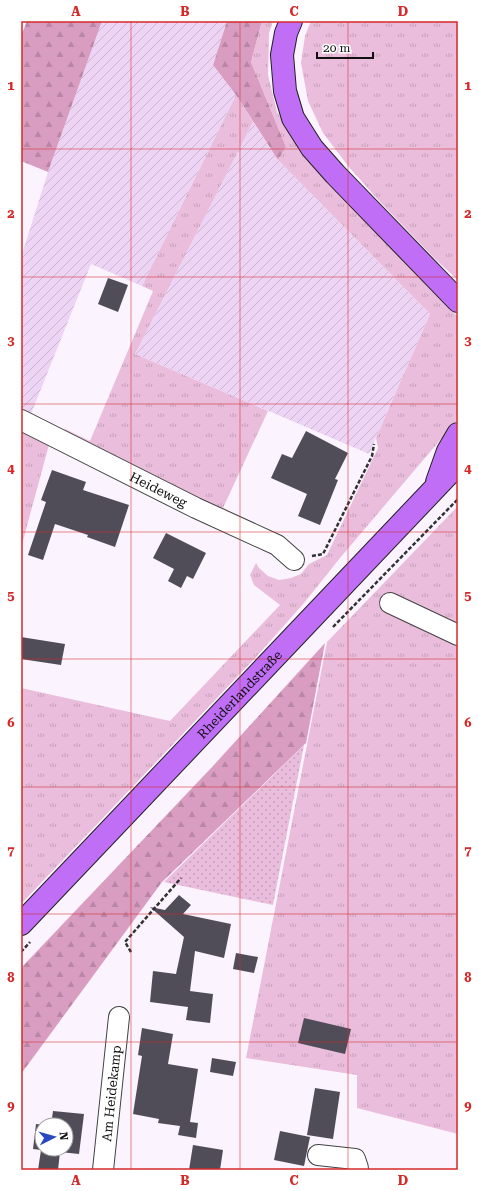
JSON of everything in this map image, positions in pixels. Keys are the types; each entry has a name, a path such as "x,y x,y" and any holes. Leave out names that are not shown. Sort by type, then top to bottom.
{"main road":[{"path":"291,21 286,33 282,55 285,91 293,118 312,148 335,174 458,301"},
{"path":"434,490 448,451 458,434"},
{"name":"Rheiderlandstraße","path":"21,924 458,464"}],"street":[{"name":"Heideweg","path":"21,420 196,508 277,545 294,560"},
{"path":"390,603 458,635"},
{"name":"Am Heidekamp","path":"103,1170 119,1017"},
{"path":"318,1155 355,1159 358,1170"}],"path":[{"path":"294,560 323,554 372,456 374,444"},
{"path":"131,952 125,942 181,878"}],"shaded area":[{"path":"102,21 227,21 213,65 236,95 142,286 91,264 31,414 21,408 21,257 48,172"},
{"path":"253,122 278,160 430,314 369,454 135,354"}],"green space":[{"path":"27,21 102,21 48,172 21,161 21,36"},
{"path":"227,21 262,21 251,62 286,147 278,160 236,95 213,65"},
{"path":"262,21 273,21 269,33 268,75 277,112 301,151 320,174 458,317 458,419 340,558 304,603 257,656 21,904 21,688 170,721 280,605 254,585 250,575 256,563 268,576 279,580 291,578 301,574 309,564 327,555 378,448 376,438 430,314 278,160 286,147 251,62"},
{"path":"311,21 458,21 458,280 434,258 381,203 349,167 323,133 308,101 301,63 305,36"},
{"path":"236,95 253,122 135,354 268,411 223,508 250,521 246,522 63,436 65,429 90,441 153,291 142,286"},
{"path":"21,426 50,441 21,548"},
{"path":"458,506 458,1134 357,1108 357,1075 246,1058 327,642"},
{"path":"325,643 306,743 162,882 21,1074 21,968 213,766"},
{"path":"304,745 273,905 164,882"}],"building":[{"path":"108,278 128,285 118,312 98,304"},
{"path":"306,431 348,453 335,479 338,480 320,525 298,516 307,494 271,478 282,454 292,458"},
{"path":"52,470 86,482 83,490 129,505 115,547 87,537 88,535 55,524 43,560 28,555 46,502 41,500"},
{"path":"166,533 206,553 193,579 187,576 181,588 168,581 174,569 153,558"},
{"path":"21,637 65,644 61,665 21,659"},
{"path":"179,895 191,905 183,914 231,924 224,958 195,951 190,991 213,994 210,1023 186,1020 188,1007 150,1002 153,971 176,974 184,937 150,907 165,910"},
{"path":"236,953 258,957 254,973 233,969"},
{"path":"304,1018 351,1029 345,1054 298,1043"},
{"path":"142,1028 173,1034 168,1064 198,1069 190,1122 198,1123 196,1138 178,1135 180,1126 158,1123 159,1119 133,1114 142,1056 138,1055"},
{"path":"212,1058 236,1062 233,1076 210,1072"},
{"path":"315,1088 340,1092 333,1139 307,1135"},
{"path":"53,1111 84,1114 79,1154 74,1153 74,1117 52,1117"},
{"path":"280,1131 310,1137 304,1166 274,1160"},
{"path":"193,1145 223,1150 220,1170 189,1170"},
{"path":"40,1157 59,1157 58,1170 38,1170"}]}
